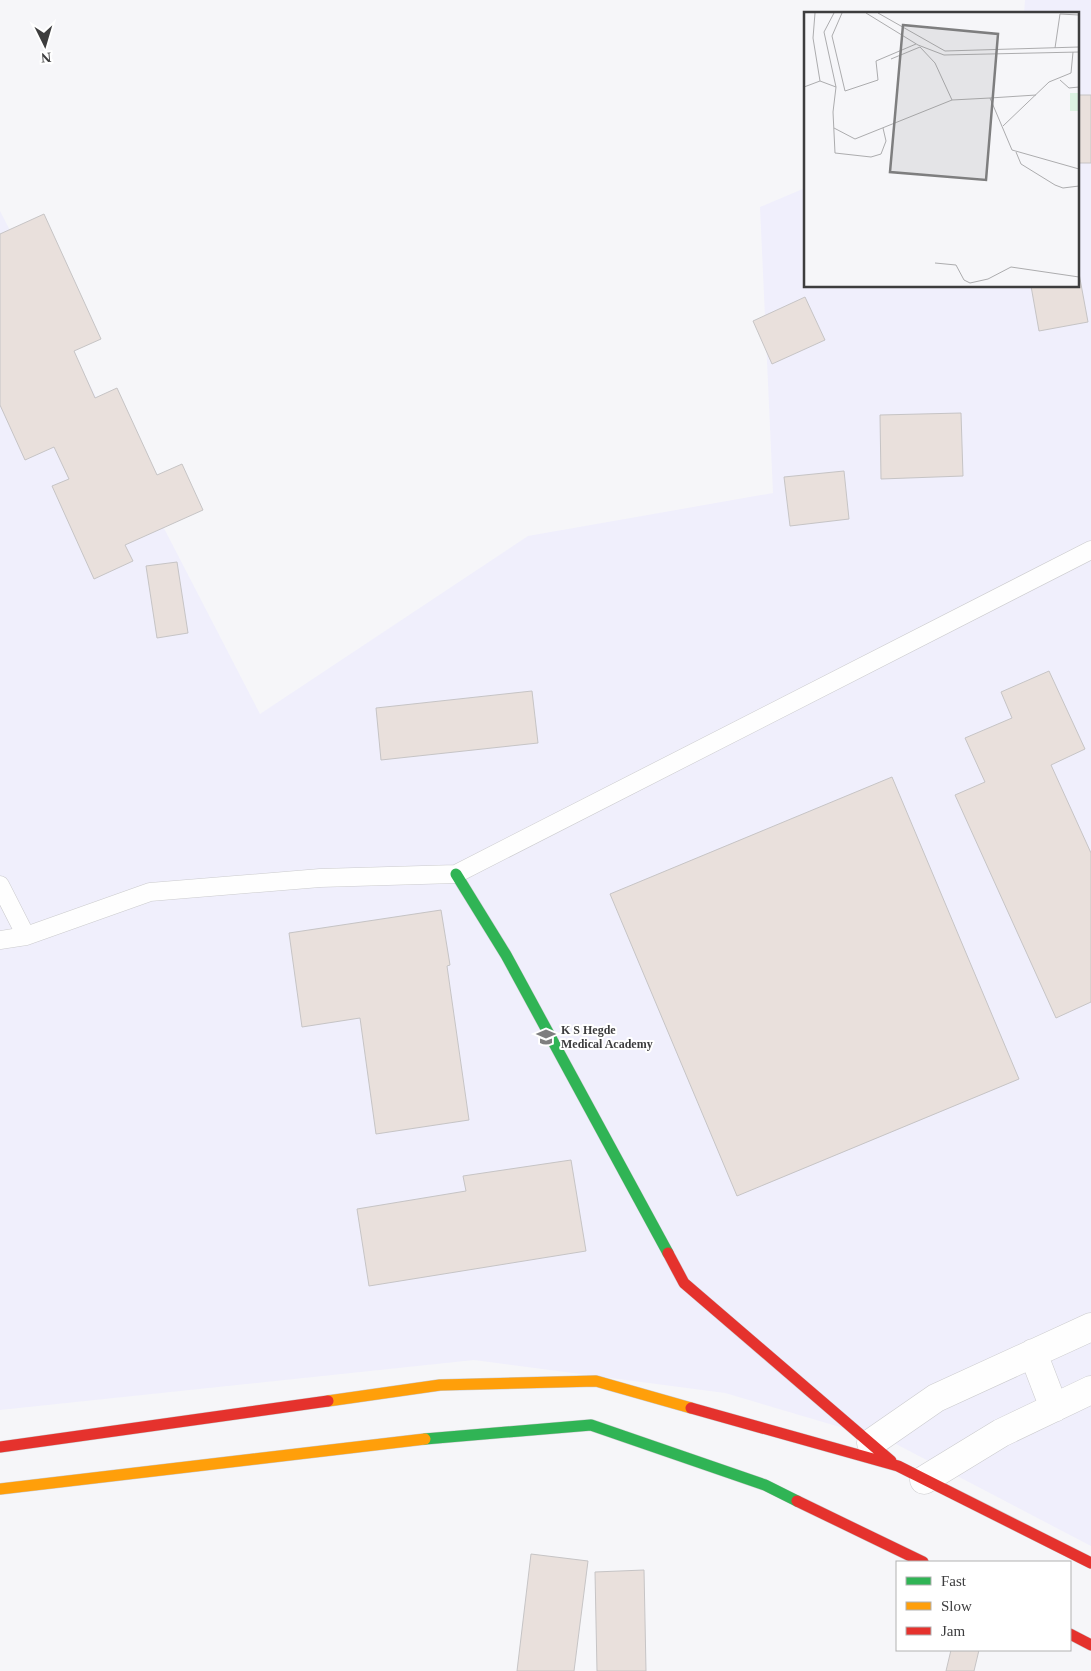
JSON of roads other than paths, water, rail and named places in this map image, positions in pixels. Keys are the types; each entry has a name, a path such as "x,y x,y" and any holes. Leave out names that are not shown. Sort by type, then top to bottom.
{"main road":[{"path":"456,874 506,956 684,1283 898,1466 1091,1563"},
{"path":"0,1447 440,1385 596,1381 898,1466"},
{"path":"0,1490 393,1442 591,1425 766,1485 921,1561"},
{"path":"1071,1635 1091,1645"}],"street":[{"path":"871,1443 936,1398 1091,1327"},
{"path":"1033,1353 1054,1408"},
{"path":"924,1480 1001,1433 1091,1390"}],"lane":[{"path":"0,940 26,936 150,892 320,878 456,874 1091,550"},
{"path":"0,885 26,936"}],"place":[{"name":"K S Hegde Medical Academy","path":"546,1037"}]}
